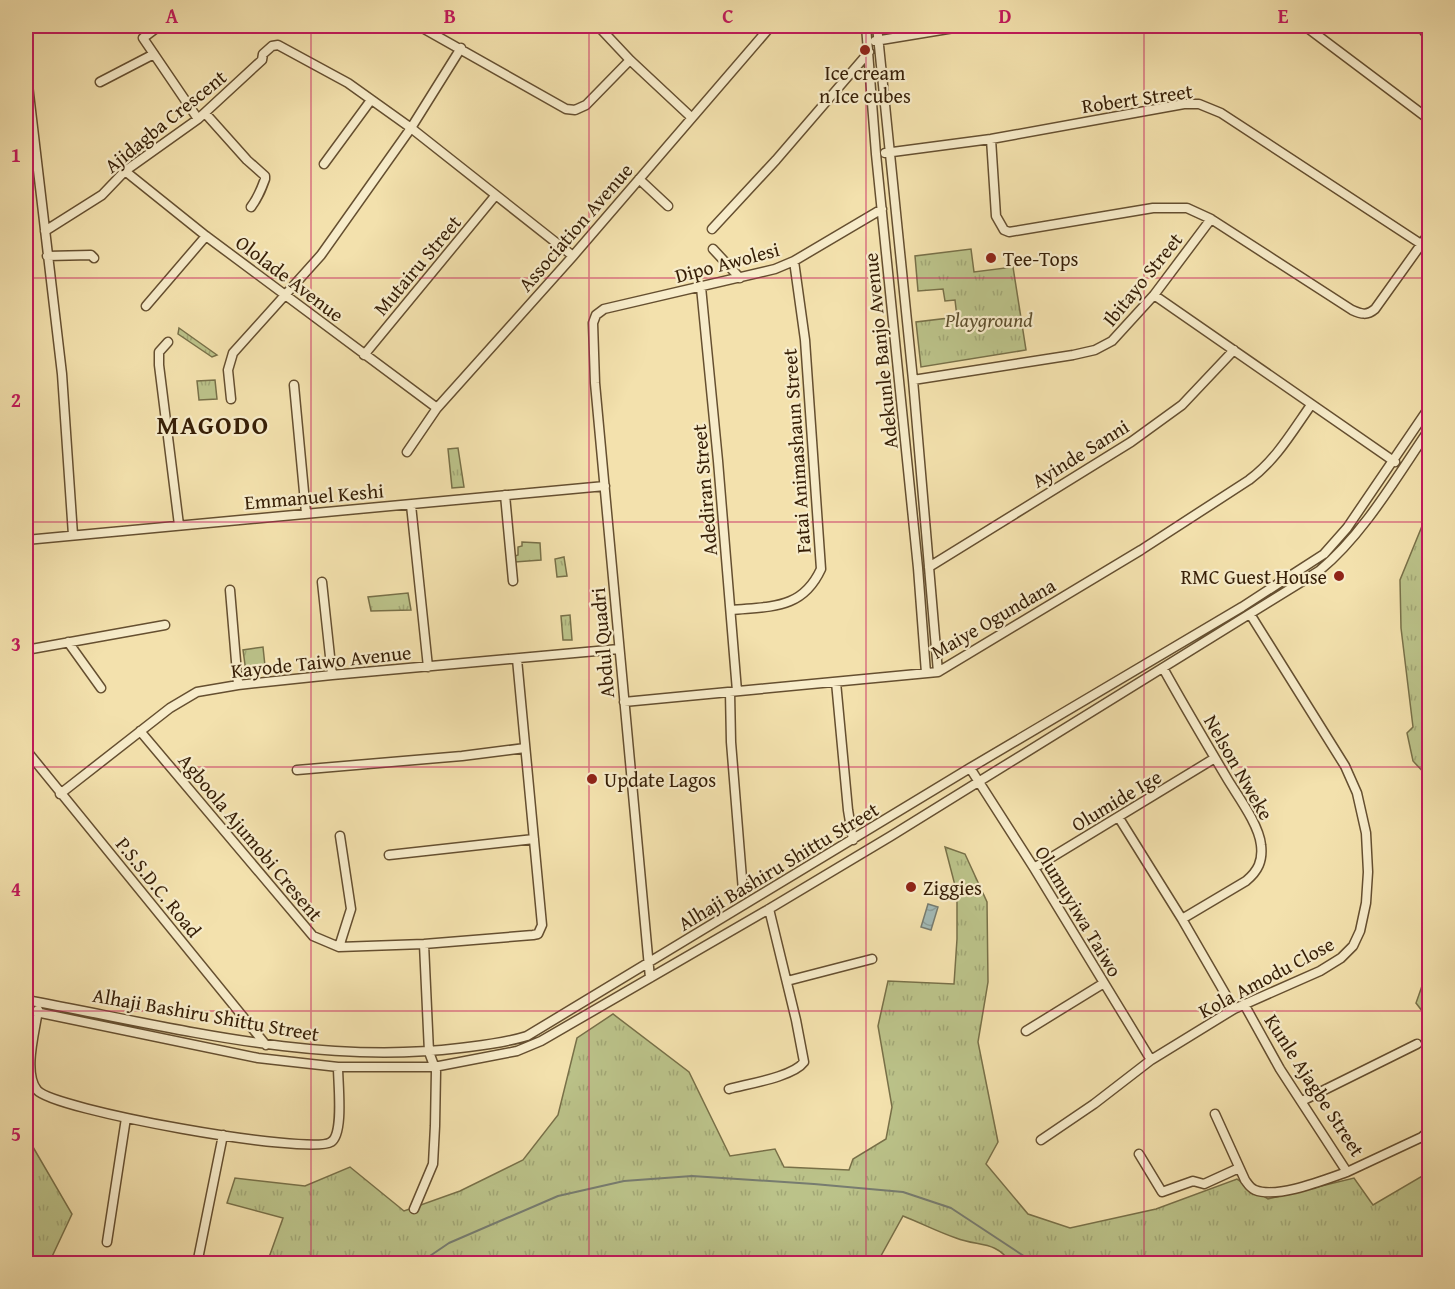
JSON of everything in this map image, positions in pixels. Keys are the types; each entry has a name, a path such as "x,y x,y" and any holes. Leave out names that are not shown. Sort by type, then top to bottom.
{"street":[{"path":"159,26 142,38 202,116 265,176 260,195 251,207"},
{"path":"419,26 566,109 574,110 586,105 630,60"},
{"path":"598,26 690,117"},
{"name":"Association Avenue","path":"407,452 437,408 573,256 690,117 771,26"},
{"name":"Adekunle Banjo Avenue","path":"866,26 876,154 918,568 926,673"},
{"name":"Adekunle Banjo Avenue","path":"877,26 913,381 938,672"},
{"path":"868,41 966,26"},
{"path":"1305,26 1430,120"},
{"path":"1420,26 1430,39"},
{"name":"Ajidagba Crescent","path":"45,231 102,195 125,171 202,116 262,60 263,54 272,46 278,45 299,56 348,83 371,100"},
{"path":"231,399 228,370 233,353 321,255 411,128 460,48"},
{"path":"712,229 776,160 869,52"},
{"path":"100,82 154,54"},
{"path":"26,68 30,147 45,231 62,374 73,535"},
{"path":"324,164 371,100 411,128 573,256"},
{"name":"Robert Street","path":"876,154 991,139 1184,104 1207,106 1231,119 1421,244"},
{"path":"991,139 996,216 1004,230 1009,232 1153,208 1187,208 1211,219 1352,310 1362,314 1370,314 1375,309 1430,232"},
{"name":"Ololade Avenue","path":"125,171 206,236 437,408"},
{"path":"639,179 668,206"},
{"name":"Mutairu Street","path":"364,355 495,196"},
{"name":"Dipo Awolesi","path":"604,309 775,269 794,261 882,208"},
{"name":"Ibitayo Street","path":"913,381 1095,350 1112,341 1154,295 1211,219"},
{"path":"146,306 206,236"},
{"path":"713,249 740,278"},
{"path":"47,256 91,255 93,258"},
{"name":"Fatai Animashaun Street","path":"731,610 786,602 803,595 813,585 821,569 805,340 794,261"},
{"name":"Adediran Street","path":"701,287 731,610 734,692 731,742 743,891"},
{"path":"1154,295 1402,468"},
{"name":"Abdul Quadri","path":"604,309 596,315 593,323 595,383 650,978"},
{"path":"168,342 159,352 159,365 179,525"},
{"name":"Ayinde Sanni","path":"929,567 1157,424 1182,405 1234,350"},
{"path":"294,386 306,513"},
{"name":"Maiye Ogundana","path":"624,702 938,672 1141,550 1250,480 1263,470 1276,455 1311,405"},
{"name":"Alhaji Bashiru Shittu Street","path":"26,1000 266,1045 336,1052 429,1052 510,1042 527,1036 970,768 1242,607 1324,554 1347,528 1430,406"},
{"name":"Alhaji Bashiru Shittu Street","path":"26,1010 266,1059 338,1067 434,1067 517,1052 542,1041 769,909 1319,571 1355,535 1430,428"},
{"name":"Emmanuel Keshi","path":"26,540 605,486"},
{"path":"505,495 513,581"},
{"path":"411,505 428,667"},
{"path":"322,582 332,675"},
{"path":"230,590 238,685"},
{"name":"Kola Amodu Close","path":"1041,1140 1094,1104 1151,1060 1234,1009 1320,971 1341,958 1353,946 1360,931 1366,903 1368,872 1365,832 1357,793 1345,766 1250,614"},
{"path":"26,650 165,625"},
{"path":"68,642 101,688"},
{"name":"Kayode Taiwo Avenue","path":"60,794 170,708 197,692 238,685 332,675 619,649"},
{"name":"Agboola Ajumobi Cresent","path":"140,731 313,936 339,947 424,944 538,934 542,925 517,659"},
{"name":"Nelson Nweke","path":"1163,668 1258,833 1261,845 1260,864 1255,874 1182,919"},
{"path":"836,682 853,840"},
{"path":"297,770 462,756 525,748"},
{"name":"P.S.S.D.C. Road","path":"26,750 266,1045"},
{"name":"Olumide Ige","path":"1034,868 1215,758"},
{"name":"Olumuyiwa Taiwo","path":"970,768 1151,1060"},
{"path":"1119,818 1182,919 1234,1009"},
{"path":"339,947 351,909 340,836"},
{"path":"390,855 534,839"},
{"path":"729,1089 787,1073 798,1069 804,1062 769,909"},
{"path":"414,1209 433,1164 436,1071 429,1052 424,944"},
{"path":"787,981 872,958"},
{"path":"1026,1031 1104,982"},
{"path":"39,1002 30,1070 37,1090 44,1096 65,1104 126,1118 270,1143 318,1146 333,1141 337,1136 339,1126 338,1067"},
{"name":"Kunle Ajagbe Street","path":"1244,1004 1280,1069 1347,1172 1422,1137 1430,1130"},
{"path":"1302,1101 1417,1044"},
{"path":"266,1045 266,1059"},
{"path":"1215,1114 1239,1168 1252,1189 1263,1192 1287,1190 1347,1172"},
{"path":"107,1242 126,1118"},
{"path":"197,1263 223,1135"},
{"path":"1139,1154 1162,1192 1193,1181 1203,1184 1239,1168"}],"green space":[{"name":"Playground","path":"971,249 974,272 1013,267 1026,350 921,367 916,322 957,317 955,300 945,301 943,289 918,291 915,256"},
{"path":"179,328 217,355 212,357 178,334"},
{"path":"215,380 217,399 199,400 197,381"},
{"path":"458,448 464,487 452,488 448,449"},
{"path":"1429,509 1430,778 1413,761 1407,733 1413,727 1401,628 1400,580"},
{"path":"522,542 540,543 541,560 515,562 518,547 522,546"},
{"path":"564,557 567,576 557,577 555,559"},
{"path":"408,593 411,610 371,611 368,597"},
{"path":"570,615 572,640 563,640 561,616"},
{"path":"263,647 265,666 263,670 246,672 243,650"},
{"path":"945,847 965,854 987,902 988,982 978,1042 998,1142 986,1164 1028,1214 1070,1228 1156,1209 1237,1179 1268,1199 1354,1178 1373,1205 1429,1172 1429,1200 1422,1245 1429,1245 1429,1263 1011,1263 993,1247 964,1241 903,1216 877,1263 267,1263 283,1218 227,1203 235,1178 305,1186 350,1167 404,1211 460,1191 523,1160 558,1115 577,1038 613,1014 689,1072 730,1156 775,1149 784,1167 849,1170 853,1159 886,1139 892,1107 878,1026 888,981 954,984 957,893"},
{"path":"1429,966 1429,1020 1416,1003"},
{"path":"26,1135 72,1214 49,1263 26,1263"}],"water":[{"path":"928,904 938,907 931,930 921,927"}],"waterway":[{"path":"418,1264 449,1243 558,1196 624,1181 692,1176 903,1192 951,1208 1036,1264"}],"place":[{"name":"Ice cream n Ice cubes","path":"865,50"},
{"name":"Tee-Tops","path":"991,258"},
{"name":"RMC Guest House","path":"1339,576"},
{"name":"Update Lagos","path":"592,779"},
{"name":"Ziggies","path":"911,887"}],"district":[{"name":"MAGODO","path":"213,424"}]}
